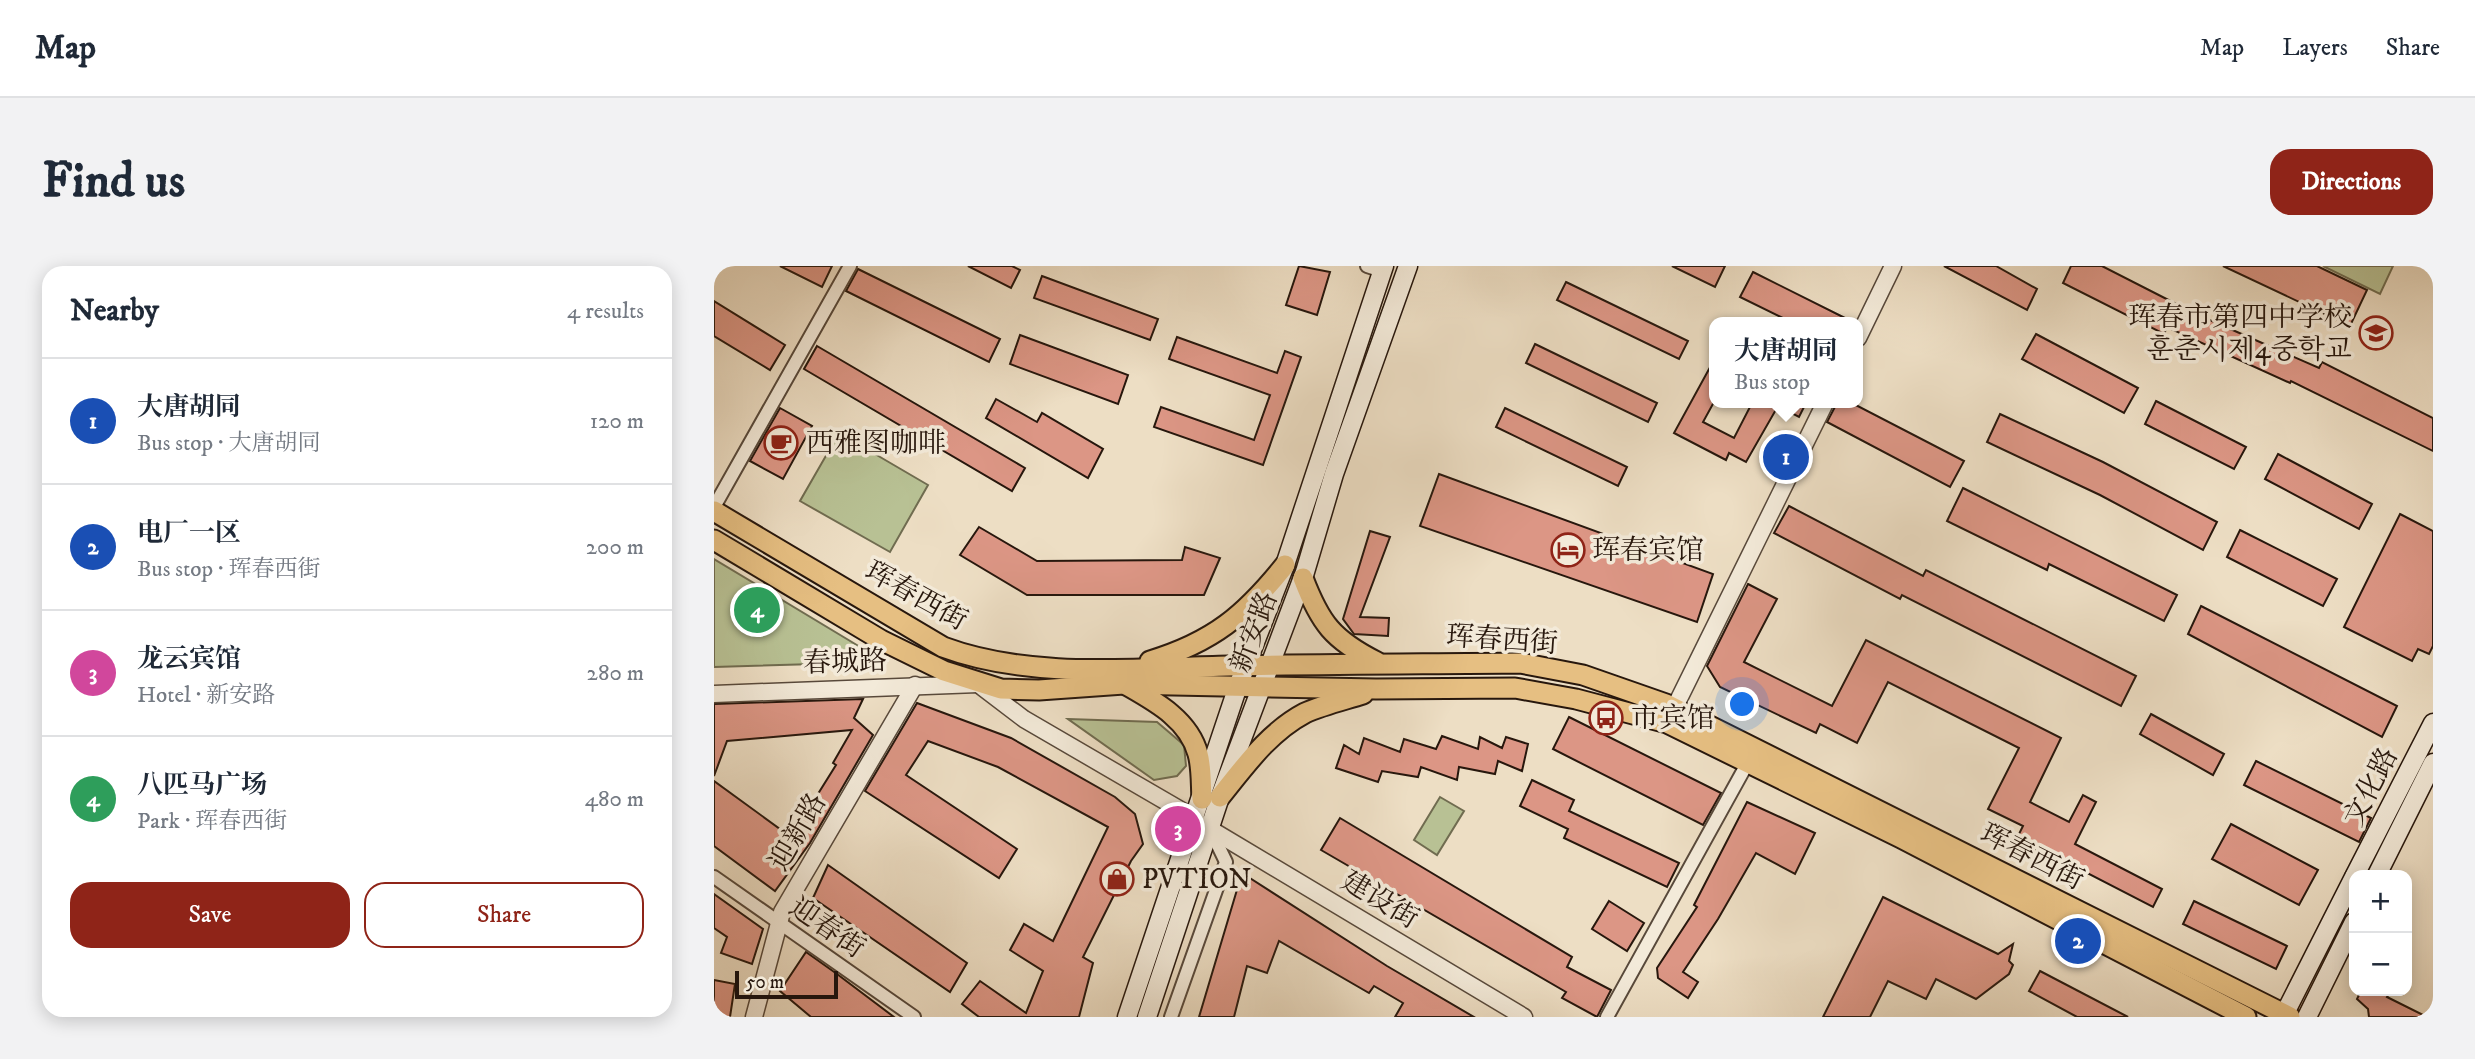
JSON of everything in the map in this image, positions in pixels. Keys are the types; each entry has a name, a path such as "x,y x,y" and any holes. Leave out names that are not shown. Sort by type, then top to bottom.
{"main road":[{"name":"新安路","path":"1147,1017 1211,798 1238,686 1408,266"},
{"name":"新安路","path":"1211,798 1261,687 1303,578 1325,472 1378,268"},
{"name":"珲春西街","path":"714,509 943,647 977,660 1238,686 1515,688 1670,715 1746,764 1901,838 2246,1017"},
{"name":"珲春西街","path":"714,540 881,640 944,671 978,684 1001,689 1039,690 1126,676 1269,665 1520,663 1583,675 2286,1016"},
{"path":"1285,565 1255,602 1206,640 1126,676 1160,704 1187,733 1198,754 1211,798 1256,752 1305,713 1377,689"},
{"path":"1303,578 1325,626 1348,647 1381,664"},
{"name":"文化路","path":"2358,870 2433,723"},
{"name":"文化路","path":"2380,870 2433,763"},
{"name":"新安路","path":"1127,1017 1203,824"},
{"name":"文化路","path":"2286,1016 2349,888"},
{"path":"2307,1017 2349,932"}],"street":[{"path":"714,509 850,266"},
{"path":"1863,328 1893,266"},
{"path":"1670,715 1823,408"},
{"name":"春城路","path":"714,694 978,684"},
{"name":"建设街","path":"978,684 1024,719 1524,1017"},
{"name":"迎新路","path":"754,1017 782,912 915,685"},
{"path":"1607,1017 1746,764"},
{"path":"1171,1017 1226,862 1203,824"},
{"name":"迎春街","path":"714,877 914,1017"}],"green space":[{"path":"2323,266 2393,266 2380,294"},
{"path":"839,433 928,485 890,552 800,501"},
{"path":"714,559 885,662 714,667"},
{"path":"1068,719 1157,722 1184,745 1186,766 1177,776 1154,780"},
{"path":"1440,797 1464,811 1437,855 1414,840"}],"building":[{"path":"780,266 832,266 822,287"},
{"path":"968,266 1012,266 1020,270 1011,288"},
{"path":"1299,266 1330,272 1317,315 1286,305"},
{"path":"1672,266 1725,266 1715,287"},
{"path":"1944,266 1996,266 2037,289 2027,310"},
{"path":"2071,266 2102,266 2194,313 2319,368 2322,362 2433,418 2433,451 2291,381 2290,383 2167,327 2164,334 2063,283"},
{"path":"2223,266 2317,266 2367,290 2350,326"},
{"path":"858,269 1000,339 989,362 846,291"},
{"path":"1753,272 1843,317 1781,317 1740,297"},
{"path":"1042,276 1158,319 1150,340 1034,298"},
{"path":"1566,282 1688,341 1679,359 1557,300"},
{"path":"714,301 785,345 770,370 714,336"},
{"path":"2036,334 2138,388 2124,413 2022,359"},
{"path":"1020,335 1128,375 1118,404 1010,364"},
{"path":"1177,337 1277,373 1285,351 1301,357 1263,465 1154,427 1161,407 1254,440 1270,395 1169,359"},
{"path":"1535,344 1657,403 1648,422 1526,363"},
{"path":"817,346 1025,468 1012,491 804,369"},
{"path":"1709,369 1711,408 1703,422 1734,438 1749,408 1777,408 1746,462 1729,453 1726,460 1674,433"},
{"path":"996,399 1037,422 1042,413 1103,449 1088,478 986,418"},
{"path":"2156,401 2246,447 2234,469 2145,424"},
{"name":"西雅图咖啡","path":"780,408 812,426 783,479 750,461"},
{"path":"1505,408 1627,467 1618,486 1496,427"},
{"path":"1782,408 1804,408 1799,417"},
{"path":"1834,408 1862,408 1964,461 1950,487 1827,422"},
{"path":"2000,414 2103,462 2217,522 2203,550 2100,495 1987,442"},
{"path":"2278,454 2372,504 2359,529 2265,479"},
{"name":"珲春宾馆","path":"1439,474 1713,574 1697,622 1420,526"},
{"path":"1963,488 2177,595 2164,621 2049,564 2047,570 1947,521"},
{"path":"1789,506 1923,576 1926,570 2136,676 2121,706 1902,595 1900,599 1774,533"},
{"path":"2400,514 2433,531 2433,646 2429,654 2418,649 2412,661 2344,627"},
{"path":"979,527 1037,561 1182,560 1185,547 1220,558 1204,595 1027,595 960,555"},
{"path":"2240,530 2337,579 2323,606 2227,557"},
{"path":"1370,531 1390,537 1360,617 1389,618 1388,636 1354,634 1343,619"},
{"path":"1748,584 1777,599 1744,662 1832,706 1866,640 2061,738 2030,802 2069,822 2083,795 2096,802 2075,844 2162,889 2153,907 2066,862 2064,865 2016,840 2023,826 1988,809 2019,748 1888,682 1857,743 1820,724 1816,733 1720,687 1707,666"},
{"path":"2201,606 2397,706 2382,737 2188,634"},
{"path":"863,699 854,718 873,735 810,843 775,891 714,846 714,781 791,837 836,765 833,763 852,730 727,741 714,776 714,704"},
{"path":"917,703 1011,738 1115,797 1135,814 1143,844 1131,861 1083,957 1093,963 1079,1017 979,1017 962,1004 980,981 1026,1013 1043,971 1010,950 1024,924 1053,941 1108,827 998,767 928,741 906,775 1017,849 999,878 865,791"},
{"path":"2151,714 2224,754 2213,775 2140,734"},
{"path":"1569,717 1721,793 1703,825 1553,749"},
{"path":"1442,736 1478,749 1480,737 1502,748 1506,737 1528,744 1522,771 1498,761 1495,774 1459,767 1457,780 1421,767 1418,777 1382,771 1378,782 1336,768 1344,745 1359,754 1364,738 1400,752 1404,739 1436,749"},
{"path":"2256,761 2371,818 2359,842 2244,785"},
{"path":"1532,780 1574,800 1569,811 1679,863 1667,887 1564,838 1568,829 1520,806"},
{"path":"1747,802 1815,833 1795,874 1756,853 1718,919 1683,972 1698,982 1688,998 1658,978 1657,968 1697,907 1694,905"},
{"path":"1340,818 1572,957 1567,967 1611,990 1597,1017 1562,998 1566,992 1321,850"},
{"path":"2231,824 2318,870 2299,905 2212,859"},
{"path":"828,865 967,963 950,992 813,898"},
{"path":"1242,873 1387,966 1474,1017 1395,1017 1403,1003 1374,986 1369,993 1279,941 1267,973 1247,966 1234,1017 1199,1017"},
{"path":"714,894 763,929 752,964 721,953 727,937 714,928"},
{"path":"1883,897 1998,954 2013,944 2009,961 2013,965 2009,974 1976,999 1936,979 1926,999 1888,981 1870,1017 1823,1017"},
{"path":"1609,901 1644,923 1627,951 1592,929"},
{"path":"2194,901 2287,946 2276,969 2183,924"},
{"path":"806,952 894,1017 811,1017 780,991"},
{"path":"2040,971 2128,1017 2077,1017 2029,991"},
{"path":"714,980 735,984 730,1017 714,1017"},
{"path":"2358,996 2388,996 2427,1017 2369,1017 2368,1009 2357,999"}],"place":[{"name":"珲春市第四中学校 훈춘시제4중학교","path":"2376,333"},
{"name":"西雅图咖啡","path":"781,443"},
{"name":"大唐胡同","path":"1786,457"},
{"name":"珲春宾馆","path":"1568,550"},
{"name":"八匹马广场","path":"757,610"},
{"name":"市宾馆","path":"1606,718"},
{"name":"龙云宾馆","path":"1178,829"},
{"name":"PVTION","path":"1117,879"},
{"name":"电厂一区","path":"2078,941"}]}
